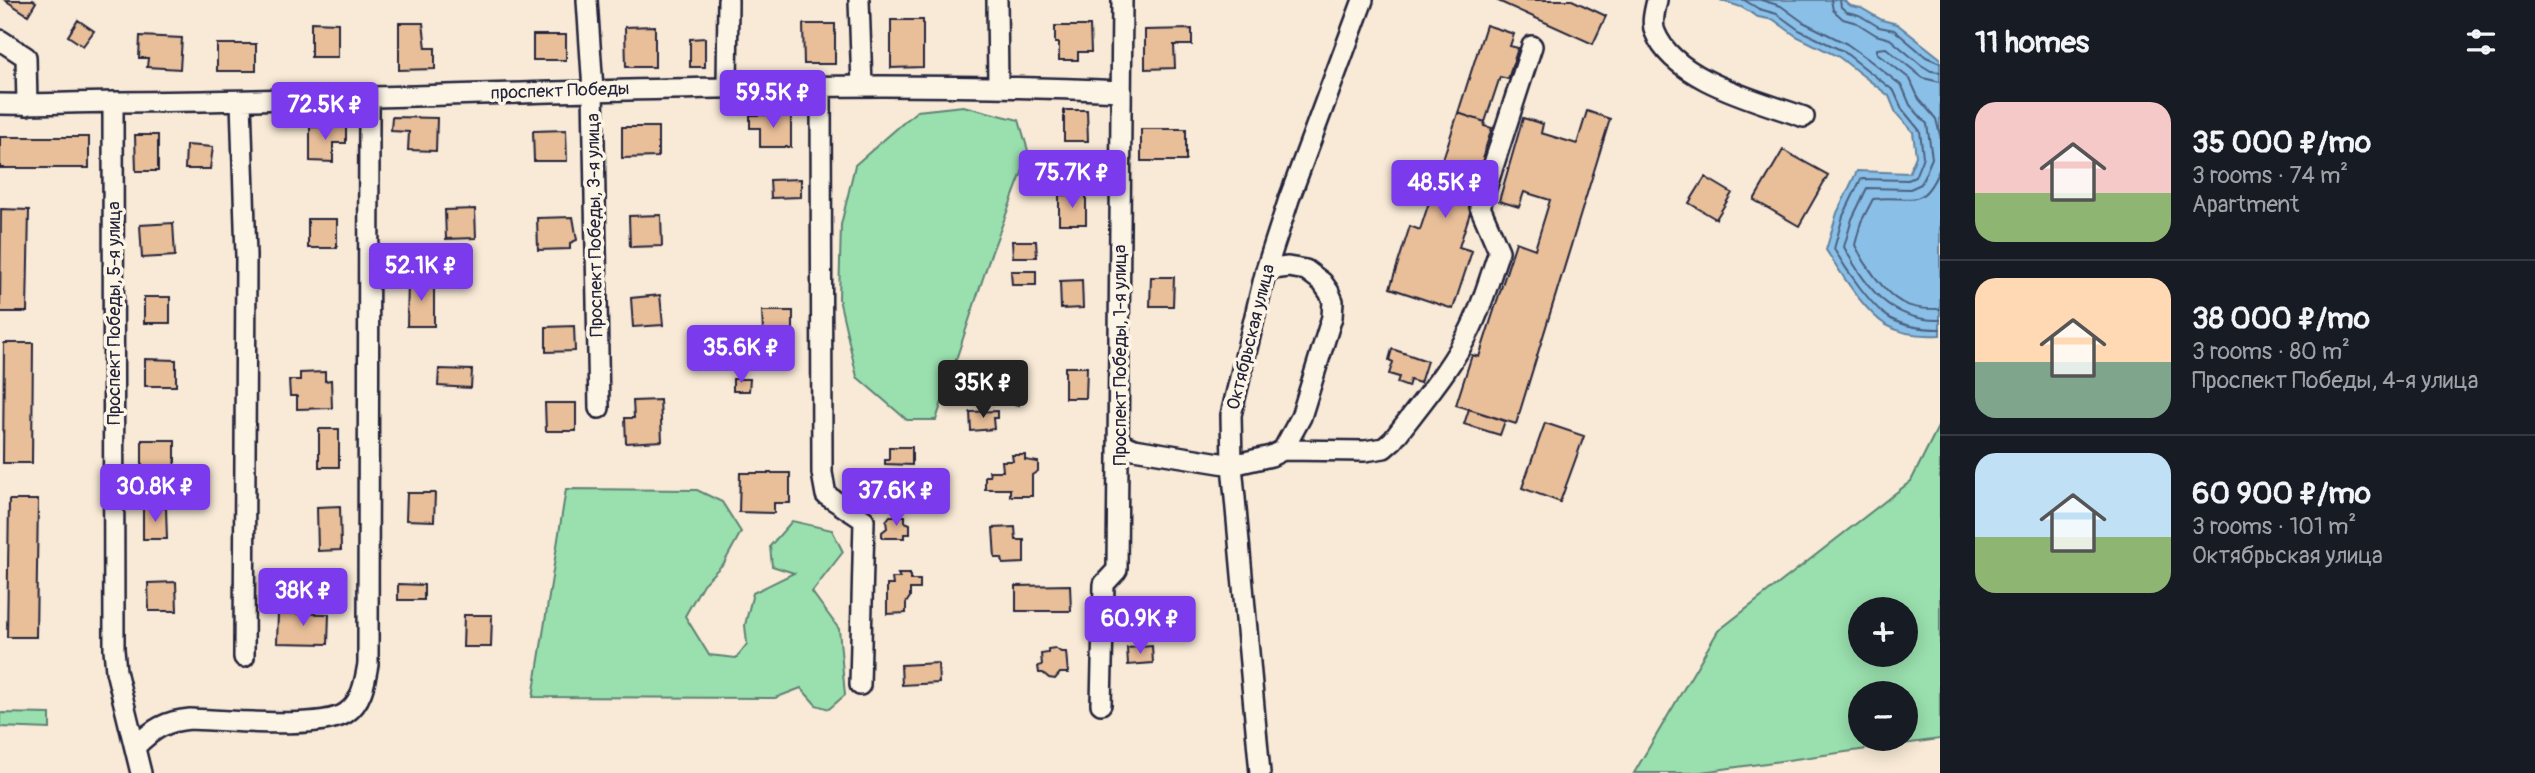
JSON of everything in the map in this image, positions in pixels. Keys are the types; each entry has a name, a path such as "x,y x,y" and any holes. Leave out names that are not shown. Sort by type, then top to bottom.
{"street":[{"name":"Проспект Победы, 3-я улица","path":"587,0 593,90 598,408"},
{"path":"727,87 728,0"},
{"path":"859,0 862,86"},
{"path":"997,0 998,86"},
{"name":"Проспект Победы, 1-я улица","path":"1101,704 1104,584 1117,570 1122,0"},
{"name":"Октябрьская улица","path":"1259,773 1232,466 1231,415 1266,270 1289,199 1363,0"},
{"path":"1657,0 1654,31 1666,50 1686,67 1716,84 1804,117"},
{"path":"0,40 26,57 27,105"},
{"path":"1120,443 1134,449 1232,466 1271,456 1283,450 1365,451 1384,448 1393,440 1434,387 1461,346 1480,306 1499,251 1480,207 1532,46"},
{"path":"821,86 822,472 826,495 863,520 860,685"},
{"name":"проспект Победы","path":"0,104 241,101 727,87 998,86 1121,91"},
{"path":"136,746 159,726 172,721 190,719 311,722 336,718 357,703 368,664 369,97"},
{"path":"241,101 246,256 244,657"},
{"name":"Проспект Победы, 5-я улица","path":"113,102 114,649 116,671 141,773"},
{"path":"1266,270 1288,267 1306,270 1322,282 1333,300 1332,317 1301,416 1283,450"}],"green space":[{"path":"963,106 1019,120 1029,154 990,257 936,420 907,420 857,377 839,299 841,225 855,165 917,111"},
{"path":"1940,423 1940,739 1918,742 1918,681 1848,681 1848,751 1853,751 1694,773 1634,773 1718,631 1911,481"},
{"path":"566,489 697,490 722,502 741,532 724,563 703,584 685,616 709,655 736,658 747,644 745,625 753,593 794,573 772,566 770,546 792,521 832,530 843,552 812,592 839,629 845,695 829,709 816,705 801,688 775,698 533,697"},
{"path":"0,713 50,714 50,729 0,727"}],"water":[{"path":"1720,0 1843,0 1882,20 1897,24 1940,58 1940,335 1912,334 1886,325 1861,301 1826,250 1837,213 1857,171 1909,173 1916,156 1913,132 1896,113 1889,96 1839,57 1796,36 1774,20 1758,17 1741,7"}],"building":[{"path":"5,0 33,0 36,2 28,15"},
{"path":"1496,0 1572,0 1606,16 1593,44"},
{"path":"78,20 94,31 83,46 68,36"},
{"path":"891,20 923,20 923,67 891,68"},
{"path":"311,22 338,23 338,57 311,57"},
{"path":"399,23 423,23 426,48 435,48 435,69 399,70"},
{"path":"803,24 835,24 835,64 804,64"},
{"path":"1486,25 1514,34 1510,46 1518,48 1508,79 1500,77 1485,122 1458,113"},
{"path":"655,26 655,67 626,67 625,27"},
{"path":"1055,26 1090,26 1091,52 1078,52 1078,60 1059,60"},
{"path":"1192,29 1192,45 1174,45 1175,68 1145,69 1145,30"},
{"path":"533,35 566,35 566,60 533,60"},
{"path":"140,36 182,38 180,69 147,67 148,58 139,58"},
{"path":"705,38 705,67 690,67 690,39"},
{"path":"217,44 256,44 256,71 217,71"},
{"path":"1064,110 1087,110 1088,141 1064,141"},
{"path":"1587,111 1610,119 1516,424 1456,405 1472,355 1479,357 1516,242 1535,249 1550,200 1524,192 1519,207 1499,201 1523,118 1543,124 1541,133 1577,144"},
{"path":"1458,113 1485,122 1484,126 1492,128 1483,156 1488,157 1459,247 1472,251 1453,309 1390,288 1410,226 1420,230"},
{"path":"750,115 791,115 791,147 760,147 760,128 750,128"},
{"path":"392,117 437,118 436,151 408,150 409,132 391,131"},
{"path":"310,127 346,127 346,143 333,143 333,162 310,161"},
{"path":"622,127 658,127 658,157 622,158"},
{"path":"1141,129 1186,129 1186,161 1141,161"},
{"path":"566,130 567,161 534,161 533,131"},
{"path":"135,135 158,135 158,171 136,171"},
{"path":"0,137 89,137 89,168 0,168"},
{"path":"186,145 213,147 210,169 185,169"},
{"path":"1783,150 1828,175 1799,226 1754,200"},
{"path":"1705,177 1732,193 1716,219 1689,203"},
{"path":"801,179 801,197 771,198 770,180"},
{"path":"1059,195 1086,195 1086,224 1059,224"},
{"path":"1,209 29,210 27,312 0,312"},
{"path":"475,209 476,238 446,239 445,210"},
{"path":"661,215 662,246 630,247 629,216"},
{"path":"573,217 577,240 570,243 570,249 538,250 537,218"},
{"path":"308,219 337,219 337,248 308,248"},
{"path":"173,223 175,256 142,258 140,225"},
{"path":"1012,241 1036,241 1037,257 1013,257"},
{"path":"1011,271 1036,271 1036,285 1012,285"},
{"path":"1151,277 1174,277 1173,306 1150,306"},
{"path":"408,280 434,280 434,326 407,326"},
{"path":"1082,280 1083,308 1061,309 1060,281"},
{"path":"660,295 663,325 633,327 631,298"},
{"path":"144,297 170,297 170,323 144,323"},
{"path":"762,311 793,311 793,333 763,332"},
{"path":"574,326 575,351 546,352 546,327"},
{"path":"4,343 33,343 32,463 3,463"},
{"path":"1392,349 1427,361 1420,383 1410,380 1408,387 1397,383 1399,377 1389,374 1393,362 1389,360"},
{"path":"145,359 176,360 176,386 145,386"},
{"path":"1065,367 1087,367 1086,398 1065,398"},
{"path":"439,369 472,370 471,388 438,386"},
{"path":"325,372 325,381 331,380 332,408 297,409 297,396 290,396 289,380 300,380 300,373"},
{"path":"733,379 750,379 749,391 733,391"},
{"path":"1002,381 1023,386 1019,405 997,400"},
{"path":"660,400 662,441 626,443 625,418 634,418 633,401"},
{"path":"545,403 576,403 576,431 546,431"},
{"path":"1469,409 1505,421 1500,435 1464,424"},
{"path":"997,411 997,418 993,418 994,429 971,431 970,412"},
{"path":"1545,423 1584,436 1560,502 1522,488"},
{"path":"319,429 339,429 339,467 319,467"},
{"path":"142,440 175,440 175,472 142,472"},
{"path":"889,447 912,447 912,465 885,464 885,460 889,460"},
{"path":"1012,455 1025,455 1025,460 1038,462 1038,471 1032,475 1032,496 1010,496 1010,489 985,489 985,476 990,476 989,471 1003,471 1002,461 1013,461"},
{"path":"740,473 790,473 790,503 774,503 774,513 739,512"},
{"path":"407,493 435,493 434,521 406,520"},
{"path":"9,500 38,500 36,637 7,637"},
{"path":"340,506 341,550 318,551 317,507"},
{"path":"143,508 166,508 167,539 143,539"},
{"path":"890,516 905,516 905,522 910,524 910,534 904,534 904,538 882,538"},
{"path":"1015,527 1016,540 1024,540 1024,563 1003,564 1002,558 995,558 993,528"},
{"path":"898,574 910,574 910,580 920,580 920,589 910,589 906,613 887,614 887,585 893,585 892,578 900,578"},
{"path":"176,582 177,611 149,611 148,583"},
{"path":"398,584 424,585 424,600 398,600"},
{"path":"1070,585 1071,611 1016,611 1016,586"},
{"path":"1152,601 1153,622 1132,623 1131,602"},
{"path":"278,613 329,614 328,644 277,643"},
{"path":"464,615 492,615 491,647 463,647"},
{"path":"1152,646 1153,663 1128,665 1127,648"},
{"path":"1055,648 1066,652 1068,673 1060,673 1055,679 1039,673 1038,666 1042,665 1041,654"},
{"path":"938,663 939,683 902,685 901,665"}]}
